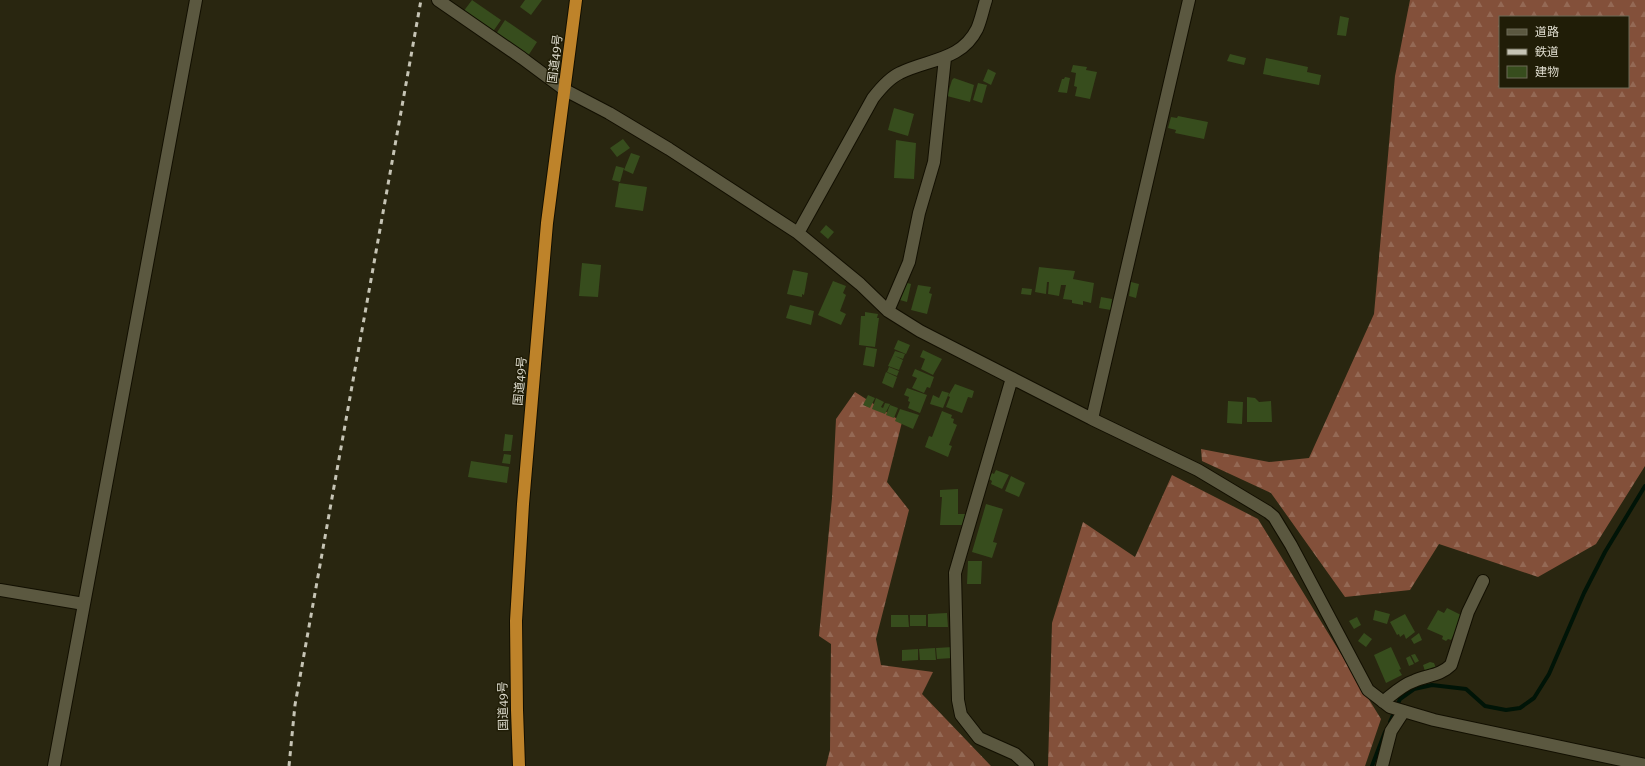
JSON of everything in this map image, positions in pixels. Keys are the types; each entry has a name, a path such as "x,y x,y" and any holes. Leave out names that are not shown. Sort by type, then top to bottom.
{"highway":[{"name":"国道49号","path":"519,766 516,710 516,621 523,504 547,223 576,0"}],"street":[{"path":"54,766 196,0"},
{"path":"438,0 522,58 565,90 609,113 669,149 798,233 860,284 888,311 920,331 1092,419 1198,470 1264,509 1274,517 1291,545 1368,690 1383,702 1404,711 1434,720 1645,765"},
{"path":"798,233 873,98 883,86 899,73 956,53 971,38 977,29 986,0"},
{"path":"1092,419 1189,0"},
{"path":"888,311 909,262 919,213 934,162 945,58"},
{"path":"1012,378 955,573 958,700 961,715 979,738 1015,754 1028,766"},
{"path":"1383,702 1397,690 1411,682 1434,676 1451,665 1468,612 1483,581"},
{"path":"0,590 84,604"},
{"path":"1382,766 1391,731 1404,711"}],"green space":[{"path":"1410,0 1645,0 1645,466 1596,544 1538,577 1439,544 1410,590 1345,597 1271,493 1202,461 1201,449 1269,462 1309,458 1374,314 1395,76"},
{"path":"855,392 902,422 887,482 909,510 876,639 881,665 933,672 922,694 991,766 826,766 830,750 831,644 819,636 832,498 836,419"},
{"path":"1172,475 1258,519 1381,719 1365,766 1048,766 1052,623 1083,522 1135,557"}],"building":[{"path":"472,0 501,20 492,33 463,12"},
{"path":"525,0 542,0 531,15 520,7"},
{"path":"1340,16 1349,18 1346,36 1337,35"},
{"path":"505,20 537,42 528,56 496,34"},
{"path":"1230,54 1246,58 1244,65 1227,61"},
{"path":"1266,58 1308,67 1307,72 1321,75 1319,85 1263,74"},
{"path":"1073,65 1087,67 1086,70 1097,72 1090,99 1075,96 1077,87 1074,86 1076,73 1071,72"},
{"path":"988,69 996,73 991,85 983,81"},
{"path":"1065,77 1070,78 1067,93 1058,92 1062,79"},
{"path":"954,78 974,85 970,102 947,96"},
{"path":"978,83 987,85 982,103 973,100"},
{"path":"894,108 914,114 908,136 888,130"},
{"path":"1178,116 1208,122 1204,139 1175,133 1176,130 1168,128 1171,117 1177,118"},
{"path":"623,139 630,148 617,157 610,148"},
{"path":"896,140 916,143 914,179 894,178"},
{"path":"631,153 640,156 633,174 624,170"},
{"path":"616,166 624,168 620,182 612,180"},
{"path":"619,183 647,187 643,211 615,207"},
{"path":"826,225 834,232 828,239 820,232"},
{"path":"582,263 601,265 598,297 579,296"},
{"path":"1039,267 1075,271 1073,279 1094,283 1091,303 1083,301 1083,305 1072,303 1072,300 1063,299 1066,285 1061,285 1059,296 1048,294 1049,282 1047,282 1046,294 1035,292"},
{"path":"793,270 808,273 804,295 802,294 802,297 787,294"},
{"path":"833,281 846,286 843,293 846,295 840,311 846,314 841,325 818,315"},
{"path":"904,282 911,284 907,302 900,300"},
{"path":"1131,282 1139,284 1136,298 1129,296"},
{"path":"918,285 931,287 929,293 932,294 927,314 911,310"},
{"path":"1022,288 1032,289 1031,295 1021,294"},
{"path":"1101,297 1112,299 1111,310 1099,308"},
{"path":"790,305 814,311 811,325 786,318"},
{"path":"865,312 878,314 877,318 879,318 875,347 859,345 861,316 865,316"},
{"path":"898,340 910,345 906,354 894,349"},
{"path":"866,347 877,349 874,367 863,365"},
{"path":"923,350 942,359 933,375 921,369 925,359 920,357"},
{"path":"895,351 905,354 903,359 895,356 903,360 899,370 888,366"},
{"path":"889,367 899,371 897,376 887,372"},
{"path":"915,369 934,377 930,388 927,387 924,393 912,388 917,378 912,376"},
{"path":"886,372 897,377 893,388 882,383"},
{"path":"955,384 974,391 972,398 968,397 962,413 946,407 950,397 948,396"},
{"path":"907,388 927,395 920,413 908,408 910,402 908,401 909,397 904,395"},
{"path":"942,391 949,393 943,408 930,404 933,395 939,398"},
{"path":"868,395 875,398 870,408 863,405"},
{"path":"1247,397 1255,398 1259,402 1271,401 1272,422 1247,422"},
{"path":"876,398 884,402 881,407 883,408 885,403 890,404 885,414 872,409"},
{"path":"1228,401 1243,402 1242,424 1227,423"},
{"path":"890,405 898,408 894,418 886,415"},
{"path":"900,409 919,415 913,429 895,421"},
{"path":"942,411 952,415 951,418 954,419 953,423 957,425 949,445 952,446 948,457 925,447 929,436 932,437"},
{"path":"505,434 513,435 511,451 503,451"},
{"path":"504,454 511,455 510,464 502,463"},
{"path":"471,461 509,467 507,483 468,477"},
{"path":"996,470 1009,475 1002,489 991,484 992,481 989,479 992,473 994,474"},
{"path":"1011,476 1025,483 1019,497 1005,491"},
{"path":"958,489 958,514 966,514 966,525 940,525 942,497 940,497 940,490"},
{"path":"986,504 1003,509 993,542 997,543 992,558 972,552"},
{"path":"968,561 982,561 981,584 967,584"},
{"path":"1447,608 1463,616 1451,640 1448,639 1446,641 1442,639 1443,636 1427,629 1438,610 1444,613"},
{"path":"1375,610 1390,614 1387,624 1373,620"},
{"path":"947,613 948,627 928,627 928,614"},
{"path":"1405,614 1415,632 1406,639 1404,634 1400,637 1399,634 1397,635 1390,622"},
{"path":"891,615 908,615 909,627 891,627"},
{"path":"910,615 926,615 926,626 910,626"},
{"path":"1357,617 1361,625 1354,629 1349,621"},
{"path":"1364,633 1372,639 1366,647 1358,641"},
{"path":"1419,633 1422,640 1414,644 1411,639"},
{"path":"953,647 953,658 937,659 936,648"},
{"path":"1391,647 1401,669 1399,670 1402,675 1386,683 1374,655"},
{"path":"935,648 936,660 920,660 919,649"},
{"path":"918,649 918,660 902,661 902,650"},
{"path":"1415,654 1419,661 1415,663 1411,655"},
{"path":"1410,656 1414,664 1409,666 1406,658"},
{"path":"1430,662 1434,663 1436,668 1425,671 1423,665"}],"waterway":[{"path":"1390,722 1400,699 1414,689 1432,685 1466,689 1485,706 1506,710 1520,708 1534,698 1549,674 1584,593 1605,552 1645,486"},
{"path":"1372,766 1385,732"}],"railway":[{"path":"289,766 295,705 421,0"}]}
